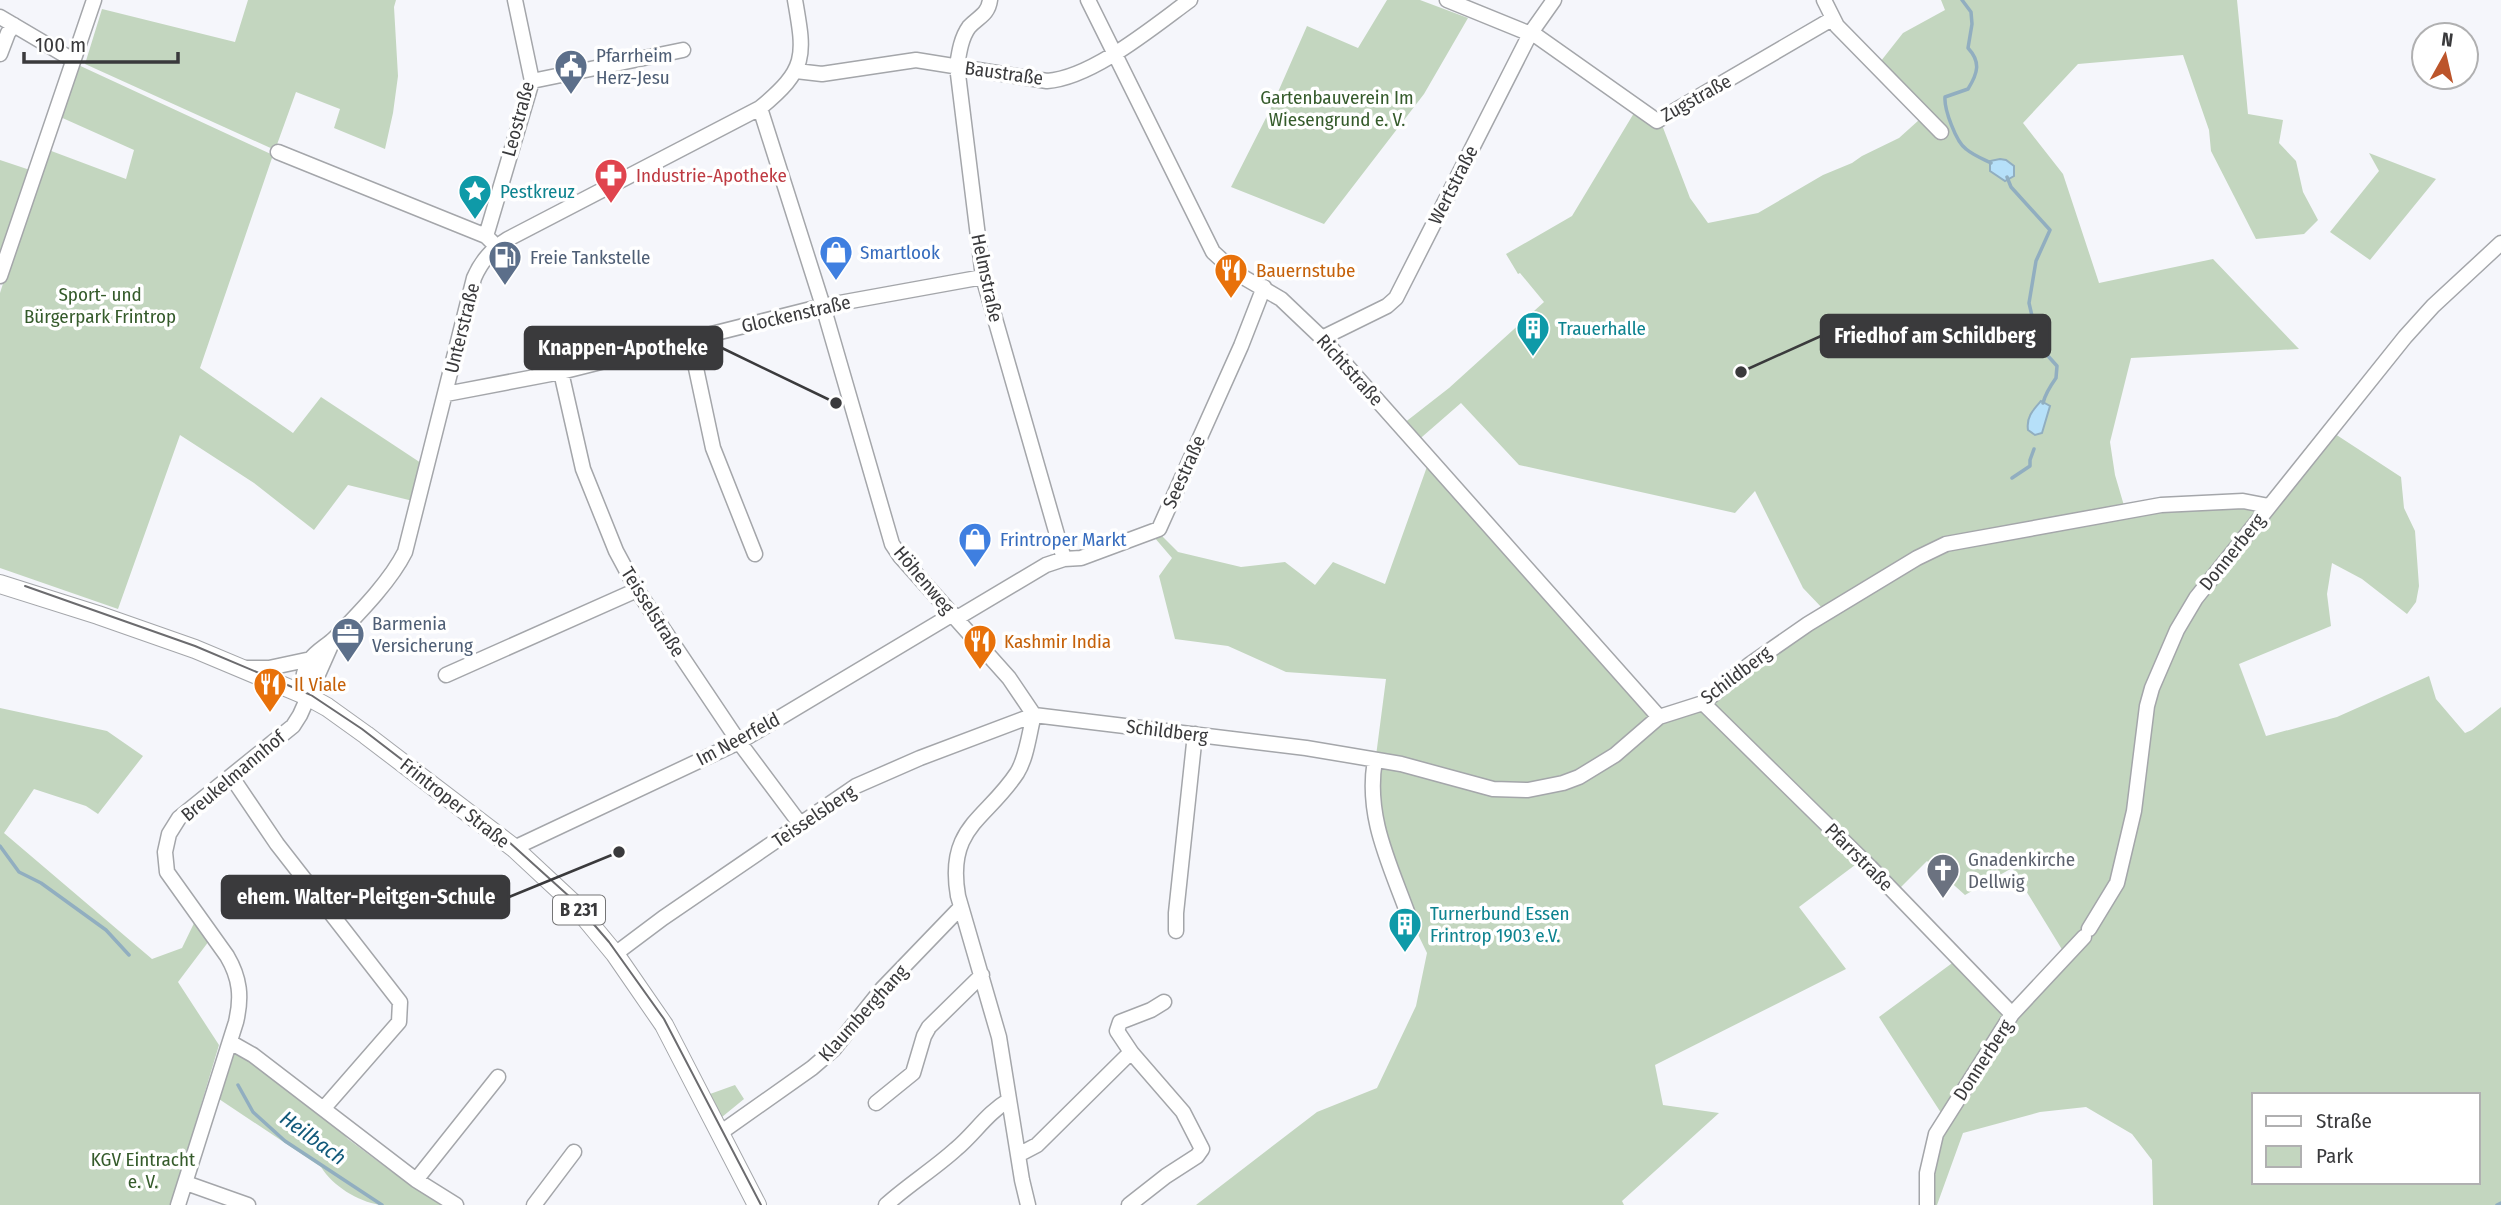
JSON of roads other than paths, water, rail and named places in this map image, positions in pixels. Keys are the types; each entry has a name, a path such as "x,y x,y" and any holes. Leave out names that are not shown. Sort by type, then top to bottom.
{"main road":[{"name":"Frintroper Straße","path":"0,584 109,619 242,668 307,696 356,727 514,848 572,902 615,954 664,1024 757,1205"}],"street":[{"path":"0,276 94,0"},
{"name":"Leostraße","path":"491,241 532,81 515,0"},
{"path":"795,0 802,41 796,71"},
{"name":"Helmstraße","path":"990,0 986,13 969,27 962,42 957,66 983,277 1064,559"},
{"name":"Richtstraße","path":"1088,0 1213,252 1236,273 1290,306 1322,338 1659,717"},
{"name":"Baustraße","path":"796,71 822,74 904,60 1055,80 1070,76 1115,53 1190,0"},
{"path":"1447,0 1530,34"},
{"name":"Wertstraße","path":"1322,338 1387,306 1396,298 1530,34 1554,0"},
{"path":"1824,0 1832,19 1941,132"},
{"path":"0,17 73,60"},
{"name":"Zugstraße","path":"1530,34 1657,121 1832,19"},
{"path":"0,54 14,25"},
{"path":"532,81 684,50"},
{"name":"Unterstraße","path":"311,659 334,639 394,571 405,552 474,278 491,241 760,108 784,88 796,71"},
{"name":"Höhenweg","path":"760,108 823,306 892,544 929,580 955,616 1009,678 1034,715"},
{"path":"278,152 491,241"},
{"name":"Donnerberg","path":"1927,1205 1927,1173 1936,1134 2012,1014 2086,933 2117,883 2134,811 2147,706 2159,668 2196,598 2405,337 2433,306 2501,243"},
{"name":"Glockenstraße","path":"446,394 561,372 823,306 983,277"},
{"name":"Seestraße","path":"955,616 1018,578 1046,565 1064,559 1081,558 1159,529 1264,288"},
{"path":"690,340 713,448 755,554"},
{"name":"Teisselstraße","path":"561,372 583,469 616,551 637,590 739,742 801,825"},
{"name":"Schildberg","path":"1034,715 1306,748 1401,764 1493,789 1528,790 1546,787 1579,777 1598,767 1659,717 1703,703 1749,665 1808,624 1917,558 1946,544 2161,505 2243,501 2269,506"},
{"path":"446,675 637,590"},
{"name":"Im Neerfeld","path":"514,848 739,742 955,616"},
{"name":"Unterstraße","path":"307,696 334,639"},
{"path":"242,668 269,668 311,659"},
{"path":"307,696 302,678 311,659"},
{"name":"Breukelmannhof","path":"178,1205 230,1042 240,995 235,969 167,872 165,852 169,834 179,818 288,732 300,715 307,696"},
{"name":"Pfarrstraße","path":"1703,703 1870,867 2012,1014"},
{"path":"1021,1203 1018,1155 999,1037 961,906 956,876 959,848 970,826 1009,783 1021,765 1034,715"},
{"name":"Teisselsberg","path":"615,954 856,786 920,758 1034,715"},
{"path":"1176,931 1195,734"},
{"path":"1375,760 1372,777 1377,830 1409,917"},
{"path":"231,776 277,844 400,1002 399,1022 324,1108"},
{"name":"Klaumberghang","path":"720,1133 813,1068 834,1049 882,989 961,906"},
{"path":"876,1103 913,1073 923,1036 929,1027 982,975"},
{"path":"1129,1205 1197,1156 1202,1149 1182,1112 1119,1037 1117,1026 1126,1019 1164,1002"},
{"path":"230,1042 253,1055 416,1180 456,1205"},
{"path":"1018,1155 1037,1144 1131,1052"},
{"path":"416,1180 498,1077"},
{"path":"886,1205 944,1160 988,1114 1009,1100"},
{"path":"534,1205 575,1152"},
{"path":"186,1183 248,1205"}],"water":[{"path":"2000,159 2014,166 2014,176 2005,181 1990,171 1990,161"},
{"path":"2041,401 2050,406 2042,433 2035,435 2028,430 2028,421"}],"waterway":[{"path":"1962,0 1971,12 1968,48 1975,58 1977,68 1968,89 1945,97 1946,109 1962,145 1991,163"},
{"path":"2007,177 2011,187 2050,230 2036,261 2029,303 2039,346 2057,366 2056,378 2043,403"},
{"path":"2012,478 2030,466 2034,449"},
{"name":"Heilbach","path":"0,846 19,872 41,883 106,930 129,955"},
{"name":"Heilbach","path":"238,1085 253,1112 285,1141 382,1205"},
{"path":"2497,1205 2501,1203"}],"tram line":[{"path":"25,586 195,646 311,695 362,729 509,842 571,898 609,942 664,1019 761,1205"}],"place":[{"name":"Pfarrheim Herz-Jesu","path":"571,96"},
{"name":"Industrie-Apotheke","path":"611,205"},
{"name":"Pestkreuz","path":"475,221"},
{"name":"Smartlook","path":"836,282"},
{"name":"Freie Tankstelle","path":"505,287"},
{"name":"Bauernstube","path":"1231,300"},
{"name":"Trauerhalle","path":"1533,358"},
{"name":"Friedhof am Schildberg","path":"1741,372"},
{"name":"Knappen-Apotheke","path":"836,403"},
{"name":"Frintroper Markt","path":"975,569"},
{"name":"Barmenia Versicherung","path":"348,664"},
{"name":"Kashmir India","path":"980,671"},
{"name":"Il Viale","path":"270,714"},
{"name":"ehem. Walter-Pleitgen-Schule","path":"619,852"},
{"name":"Gnadenkirche Dellwig","path":"1943,900"},
{"name":"Turnerbund Essen Frintrop 1903 e.V.","path":"1405,954"}],"park label":[{"name":"Gartenbauverein Im Wiesengrund e. V.","path":"1337,108"},
{"name":"Sport- und Bürgerpark Frintrop","path":"100,305"},
{"name":"KGV Eintracht e. V.","path":"143,1170"}]}
